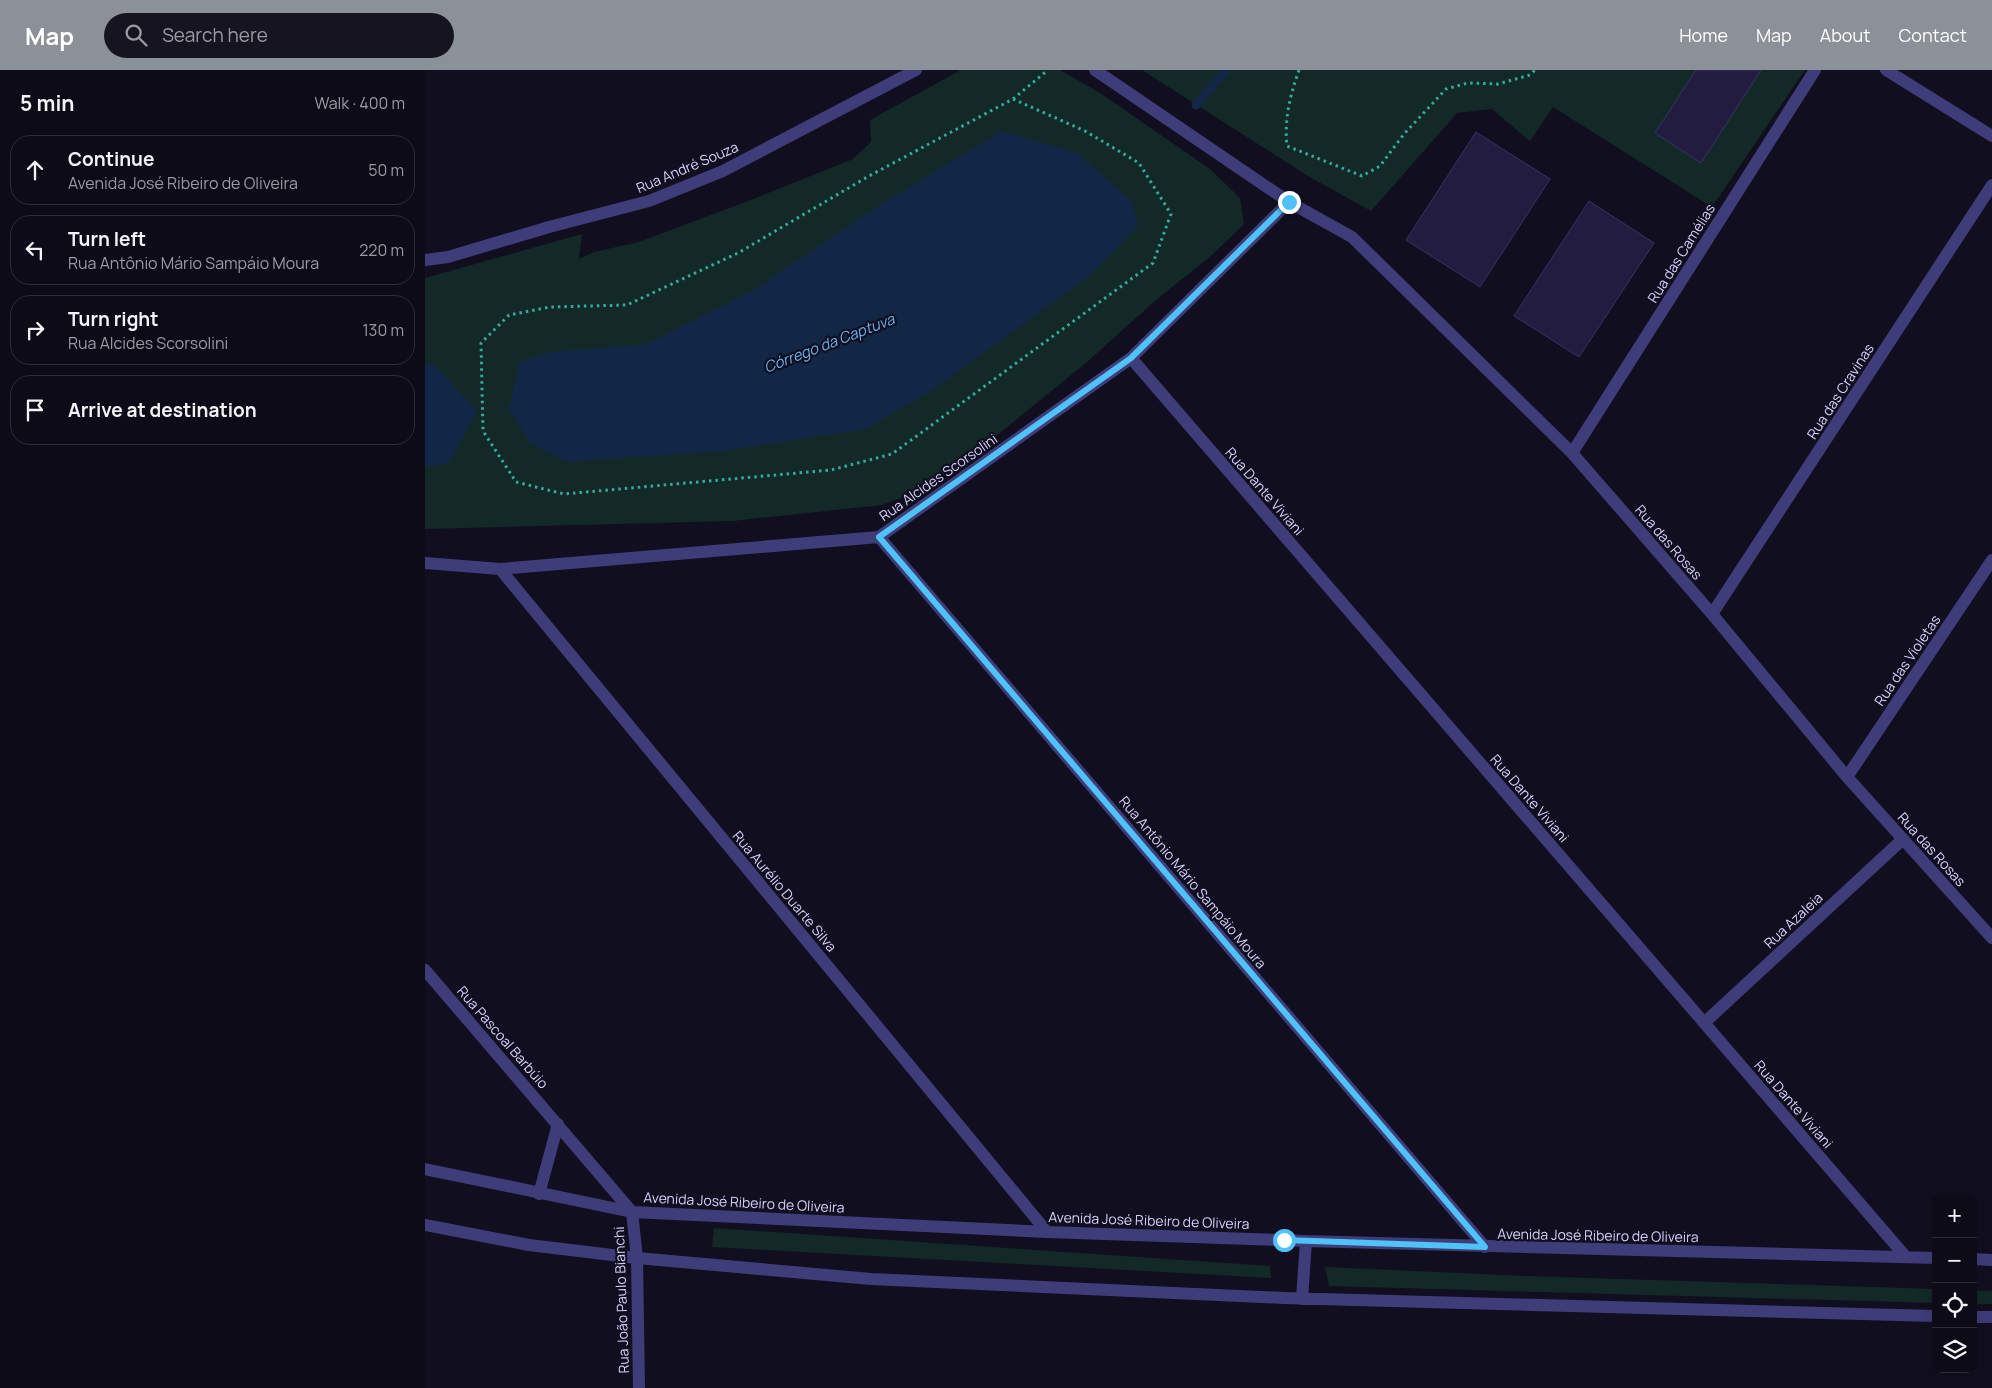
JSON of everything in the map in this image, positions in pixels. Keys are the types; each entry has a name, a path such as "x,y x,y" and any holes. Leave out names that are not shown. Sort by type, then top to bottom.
{"street":[{"name":"Rua André Souza","path":"425,260 448,257 549,227 649,202 723,171 917,70"},
{"name":"Rua das Rosas","path":"1095,70 1289,202 1352,237 1572,453 1712,614 1847,777 1991,936"},
{"name":"Rua das Camélias","path":"1572,453 1815,70"},
{"path":"1886,70 1992,136"},
{"name":"Rua das Cravinas","path":"1712,614 1992,185"},
{"name":"Rua Alcides Scorsolini","path":"425,563 500,569 879,537 1131,358 1289,202"},
{"name":"Rua Dante Viviani","path":"1131,358 1906,1257"},
{"name":"Rua Antônio Mário Sampáio Moura","path":"879,537 1485,1247"},
{"name":"Rua das Violetas","path":"1847,777 1992,560"},
{"name":"Rua Aurélio Duarte Silva","path":"500,569 1047,1232"},
{"name":"Rua Azaleia","path":"1704,1023 1903,839"},
{"name":"Rua Pascoal Barbúio","path":"425,970 632,1212"},
{"path":"539,1194 557,1124"},
{"name":"Avenida José Ribeiro de Oliveira","path":"425,1168 539,1194 632,1212 1047,1232 1485,1247 1932,1258"},
{"name":"Rua João Paulo Bianchi","path":"632,1212 637,1258 639,1388"},
{"path":"425,1225 529,1245 637,1258 871,1279 1302,1299 1932,1316"},
{"path":"1302,1299 1306,1241"},
{"path":"1977,1259 1992,1260"},
{"path":"1977,1317 1992,1317"}],"path":[{"path":"1013,99 1085,131 1139,163 1171,214 1153,263 892,454 831,470 564,494 516,482 483,431 481,343 509,316 550,308 627,305 737,254 869,176 1013,99 1048,70"},
{"path":"1299,70 1291,91 1285,123 1287,146 1362,176 1380,166 1404,134 1446,89 1469,83 1497,84 1530,75 1535,70"}],"green space":[{"path":"961,70 1060,70 1100,93 1210,169 1240,198 1244,224 1212,255 1156,300 1087,362 985,445 925,489 882,505 732,521 425,529 425,278 582,234 579,259 594,252 639,242 751,200 853,159 871,142 870,120"},
{"path":"1142,70 1805,70 1712,207 1553,107 1530,141 1492,109 1457,113 1371,211 1308,176"},
{"path":"714,1228 1270,1266 1271,1278 712,1247"},
{"path":"1325,1267 1523,1276 1932,1289 1932,1303 1329,1286"},
{"path":"1977,1290 1992,1291 1992,1304 1977,1304"}],"water":[{"path":"1001,131 1078,153 1132,202 1138,226 1087,278 931,391 866,429 723,451 567,462 530,443 509,409 519,362 548,352 647,344 752,291 869,212"},
{"path":"433,363 477,411 449,463 425,467 425,364"}],"building":[{"path":"1696,70 1761,70 1701,163 1655,133"},
{"path":"1476,132 1550,179 1480,287 1406,240"},
{"path":"1589,201 1654,243 1579,357 1514,316"}],"waterway":[{"name":"Córrego da Captuva","path":"1196,105 1226,70"}],"route":[{"path":"1284,1240 1485,1247 879,537 1131,358 1289,202"}]}
